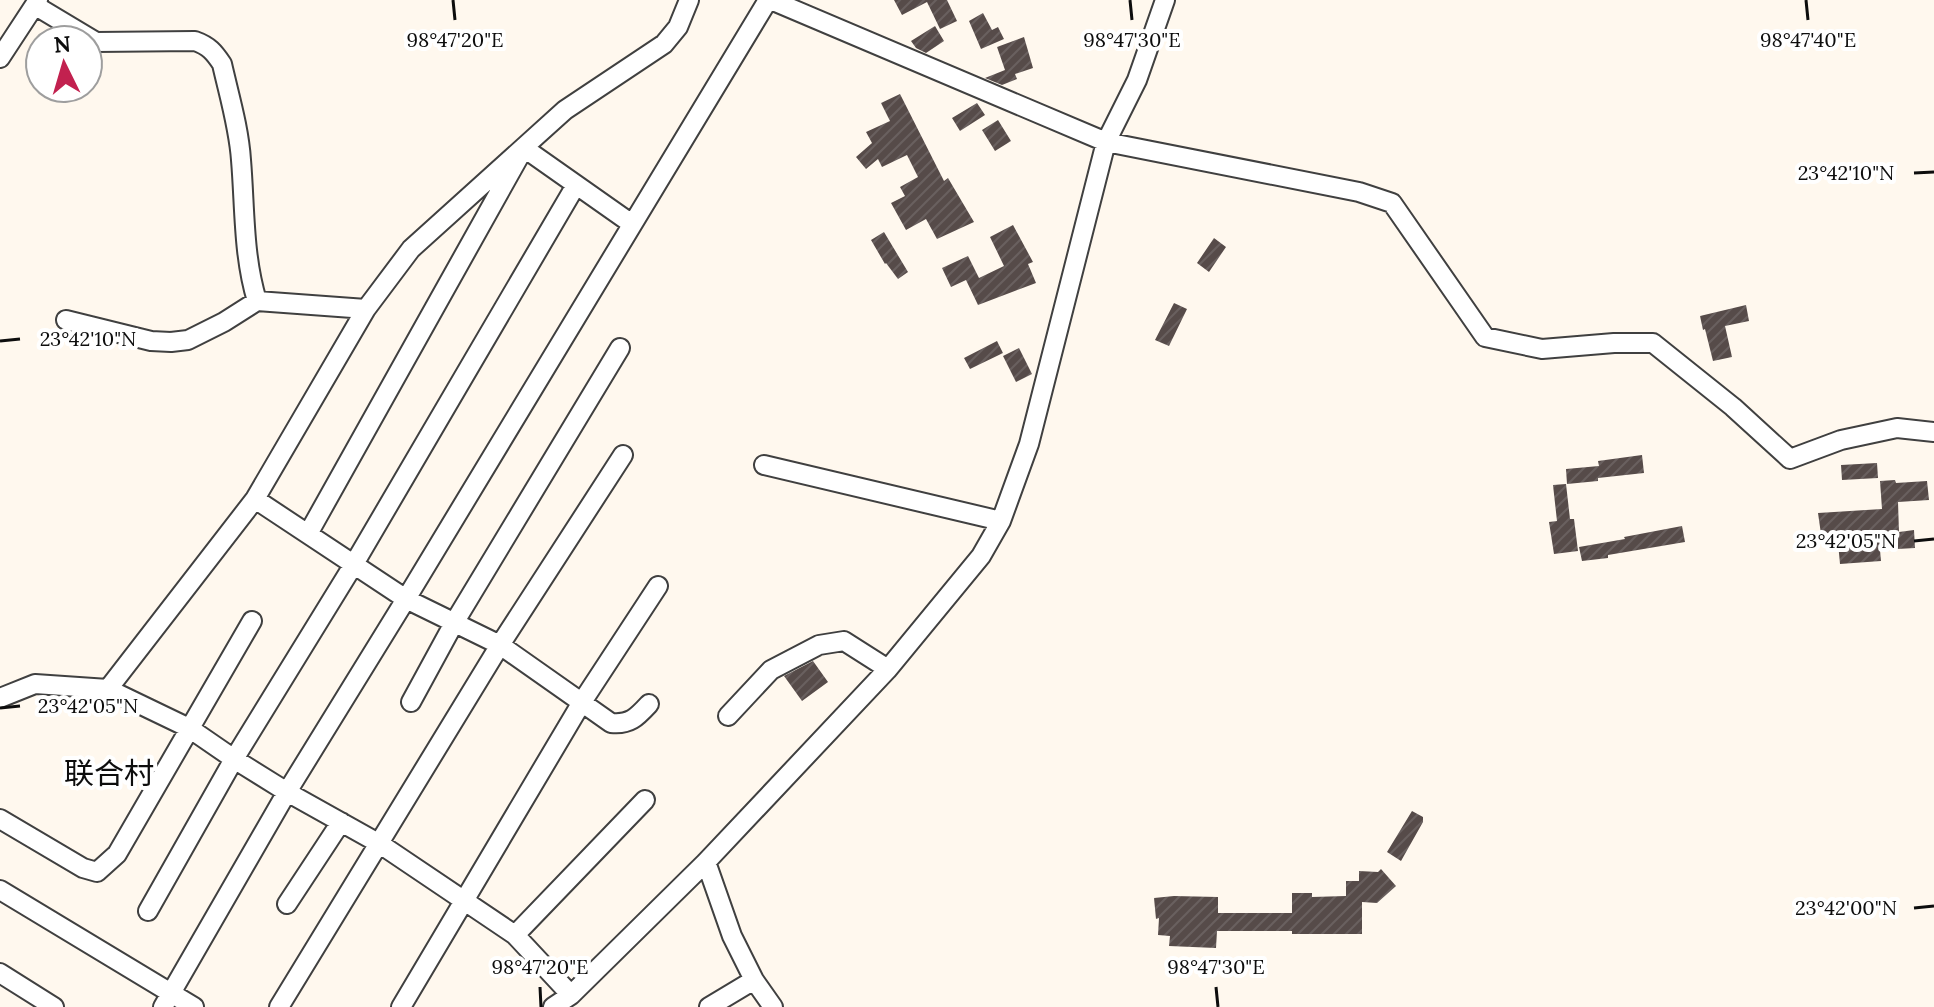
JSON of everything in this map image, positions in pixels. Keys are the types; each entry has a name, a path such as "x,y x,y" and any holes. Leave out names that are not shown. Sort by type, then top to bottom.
{"street":[{"path":"108,689 255,499 366,309 411,249 565,110 664,44 678,27 689,0"},
{"path":"167,1000 287,792 770,0 1106,142 1359,192 1392,203 1485,337 1542,349 1653,343 1733,407 1790,459 1841,440 1897,428 1934,432"},
{"path":"553,1007 571,995 706,862 888,669 981,556 1001,521 1029,444 1106,142 1137,80 1165,0"},
{"path":"0,58 37,3 96,42 195,41 214,51 222,64 241,156 247,253 257,301"},
{"path":"524,148 632,224"},
{"path":"308,534 524,148"},
{"path":"148,911 234,759 354,564 576,185"},
{"path":"66,320 151,341 171,342 188,340 257,301 366,309"},
{"path":"411,702 454,623 620,348"},
{"path":"279,1007 500,645 623,455"},
{"path":"764,465 1001,521"},
{"path":"255,499 406,599 500,645 611,723 634,721 649,704"},
{"path":"401,1007 582,702 658,586"},
{"path":"0,819 83,868 97,872 117,854 252,621"},
{"path":"728,716 771,670 819,645 844,641 888,669"},
{"path":"0,698 35,684 108,689 189,728 287,792 380,844 515,935 571,995"},
{"path":"515,935 645,800"},
{"path":"287,904 341,822"},
{"path":"706,862 732,936 754,980 773,1007"},
{"path":"0,890 167,1000 194,1007"},
{"path":"0,973 54,1007"},
{"path":"709,1007 754,980"}],"building":[{"path":"894,0 947,0 957,21 940,29 927,2 902,15"},
{"path":"983,13 992,30 998,27 1004,39 981,49 969,21"},
{"path":"935,26 944,41 926,53 916,48 911,41"},
{"path":"1024,37 1033,68 1015,74 1017,79 1002,85 985,78 1005,70 997,47"},
{"path":"900,94 944,181 948,178 974,222 937,239 926,219 906,230 891,203 905,196 900,187 918,177 907,155 882,167 878,159 866,169 856,157 872,143 866,132 890,121 881,103"},
{"path":"977,103 985,115 960,131 952,118"},
{"path":"998,120 1011,141 995,151 982,130"},
{"path":"1013,225 1033,262 1028,264 1036,283 978,305 966,280 951,287 942,268 968,256 979,278 1004,266 990,237"},
{"path":"884,232 908,272 898,279 871,240"},
{"path":"1214,238 1226,247 1209,272 1197,263"},
{"path":"1174,303 1187,309 1169,346 1155,340"},
{"path":"1746,305 1749,321 1725,326 1732,357 1713,361 1700,316"},
{"path":"997,341 1003,353 970,369 964,358"},
{"path":"1019,348 1032,374 1016,382 1003,356"},
{"path":"1642,455 1644,473 1567,484 1566,469 1599,466 1598,461"},
{"path":"1877,463 1878,478 1842,480 1841,465"},
{"path":"1895,480 1896,483 1927,481 1929,500 1898,502 1899,532 1914,530 1915,548 1880,550 1881,561 1840,564 1837,532 1821,534 1818,513 1882,509 1880,481"},
{"path":"1566,484 1578,551 1554,554 1549,522 1557,521 1553,485"},
{"path":"1682,526 1685,542 1582,561 1579,547"},
{"path":"813,661 828,682 802,701 784,676"},
{"path":"1412,811 1423,817 1423,822 1401,861 1387,852"},
{"path":"1381,869 1396,886 1377,903 1362,902 1362,934 1217,931 1216,948 1169,946 1170,936 1158,935 1159,918 1156,919 1154,898 1218,897 1218,913 1292,913 1292,893 1312,893 1312,897 1346,896 1346,881 1359,881 1359,871 1378,872"}],"district":[{"name":"联合村","path":"109,774"}]}
